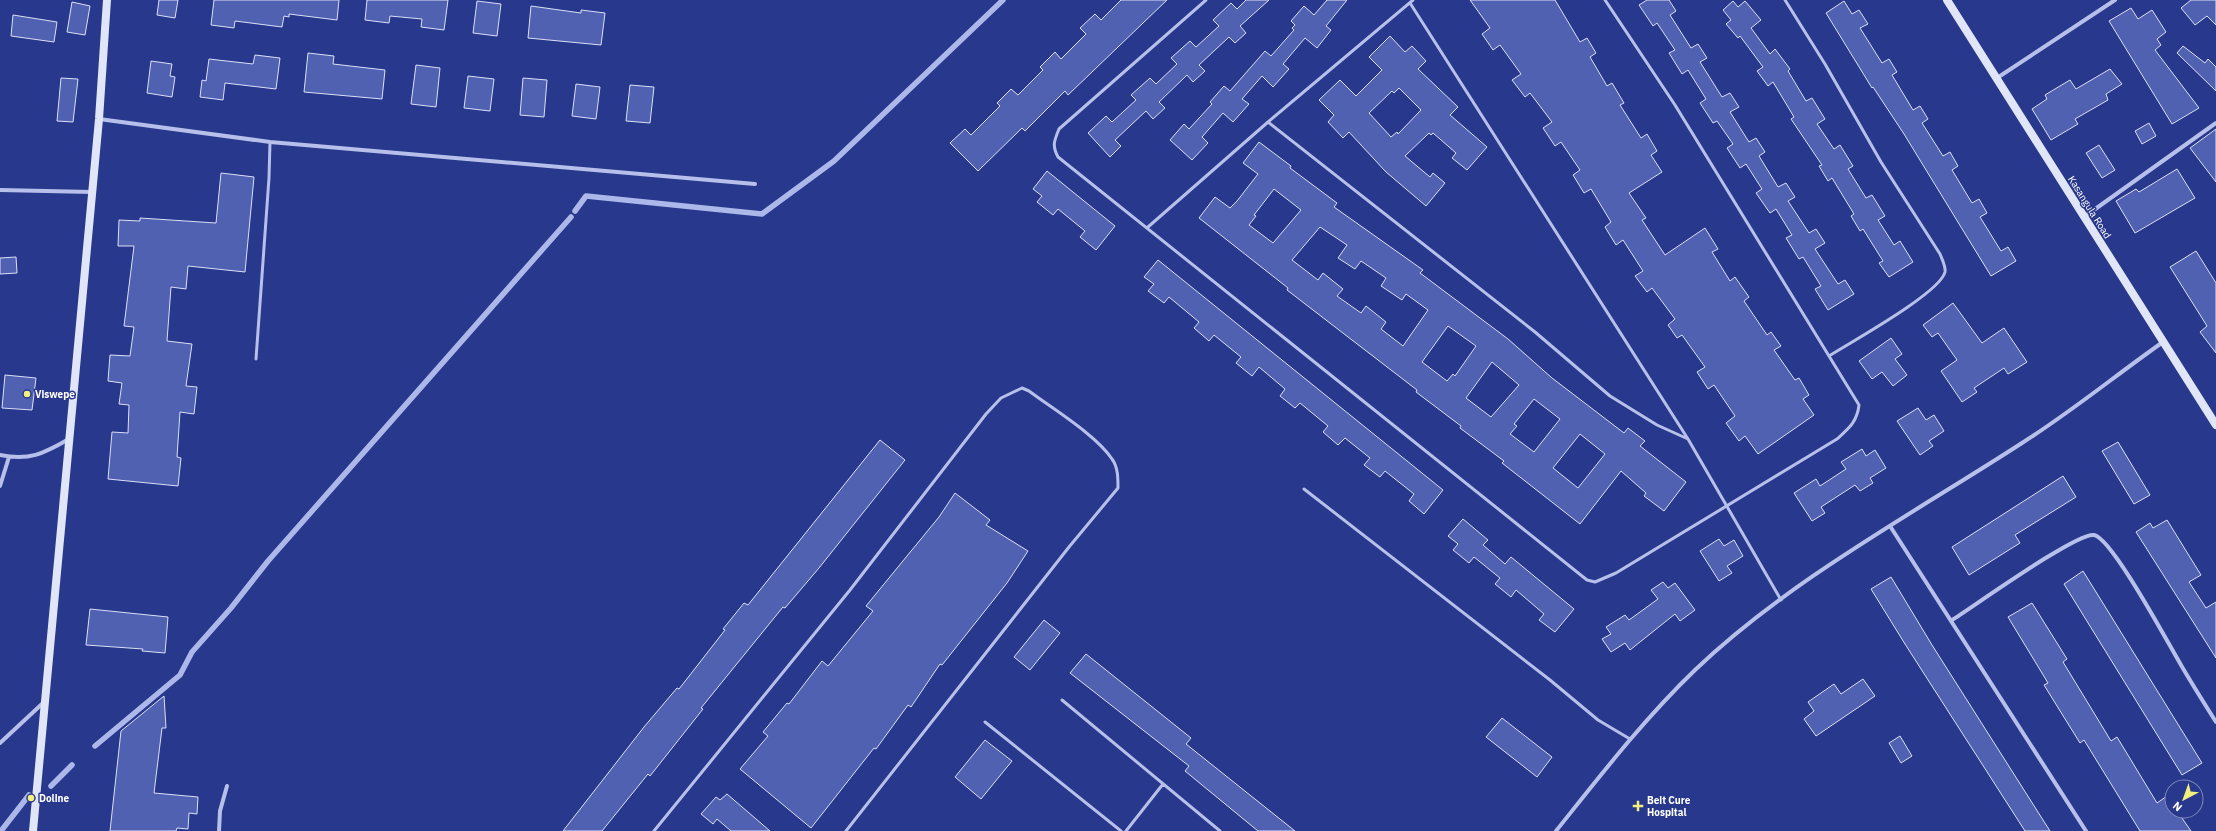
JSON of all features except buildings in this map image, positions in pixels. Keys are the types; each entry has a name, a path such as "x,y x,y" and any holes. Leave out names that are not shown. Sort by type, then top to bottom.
{"street":[{"path":"33,831 99,119 107,0"},
{"name":"Kasangula Road","path":"1947,0 2216,425"},
{"path":"1996,79 2115,0"},
{"path":"99,119 270,142 755,184"},
{"path":"2084,217 2216,123"},
{"path":"0,190 92,192"},
{"path":"1556,831 1630,739 1695,670 1740,631 1781,600 1890,526 2024,442 2163,342"},
{"path":"0,455 17,459 35,456 69,439"},
{"path":"0,486 9,457"},
{"path":"1890,526 1952,620 2034,753 2086,831"},
{"path":"1952,620 2049,557 2084,537 2094,535 2100,537 2108,546 2146,603 2180,665 2216,722"},
{"path":"0,743 45,701"},
{"path":"219,831 220,811 227,786"}],"lane":[{"path":"1206,0 1059,129 1053,148 1058,157 1081,177 1148,227 1587,580 1595,582 1616,573 1726,504 1836,439 1853,425 1858,416 1858,404 1829,356 1675,105 1605,0"},
{"path":"1785,0 1825,64 1881,162 1940,254 1945,270 1942,278 1934,287 1914,303 1829,356"},
{"path":"1148,227 1268,122 1411,1 1688,440 1781,600"},
{"path":"1268,122 1535,332 1610,396 1657,425 1688,440"},
{"path":"256,359 269,178 270,142"},
{"path":"654,831 850,590 986,414 1001,398 1022,388 1030,391 1092,438 1113,459 1118,474 1118,488 1069,547 846,831"},
{"path":"1304,489 1550,680 1598,720 1630,739"},
{"path":"1062,700 1220,831"},
{"path":"985,722 1120,831"},
{"path":"1126,831 1163,784"}],"waterway":[{"path":"575,211 586,196 762,214 834,161 1003,0"},
{"path":"95,746 180,675 192,652 231,608 268,561 571,217"},
{"path":"51,786 72,765"},
{"path":"1,831 29,795"}],"place":[{"name":"Viswepe","path":"27,394"},
{"name":"Doline","path":"31,798"},
{"name":"Beit Cure Hospital","path":"1638,806"}]}
